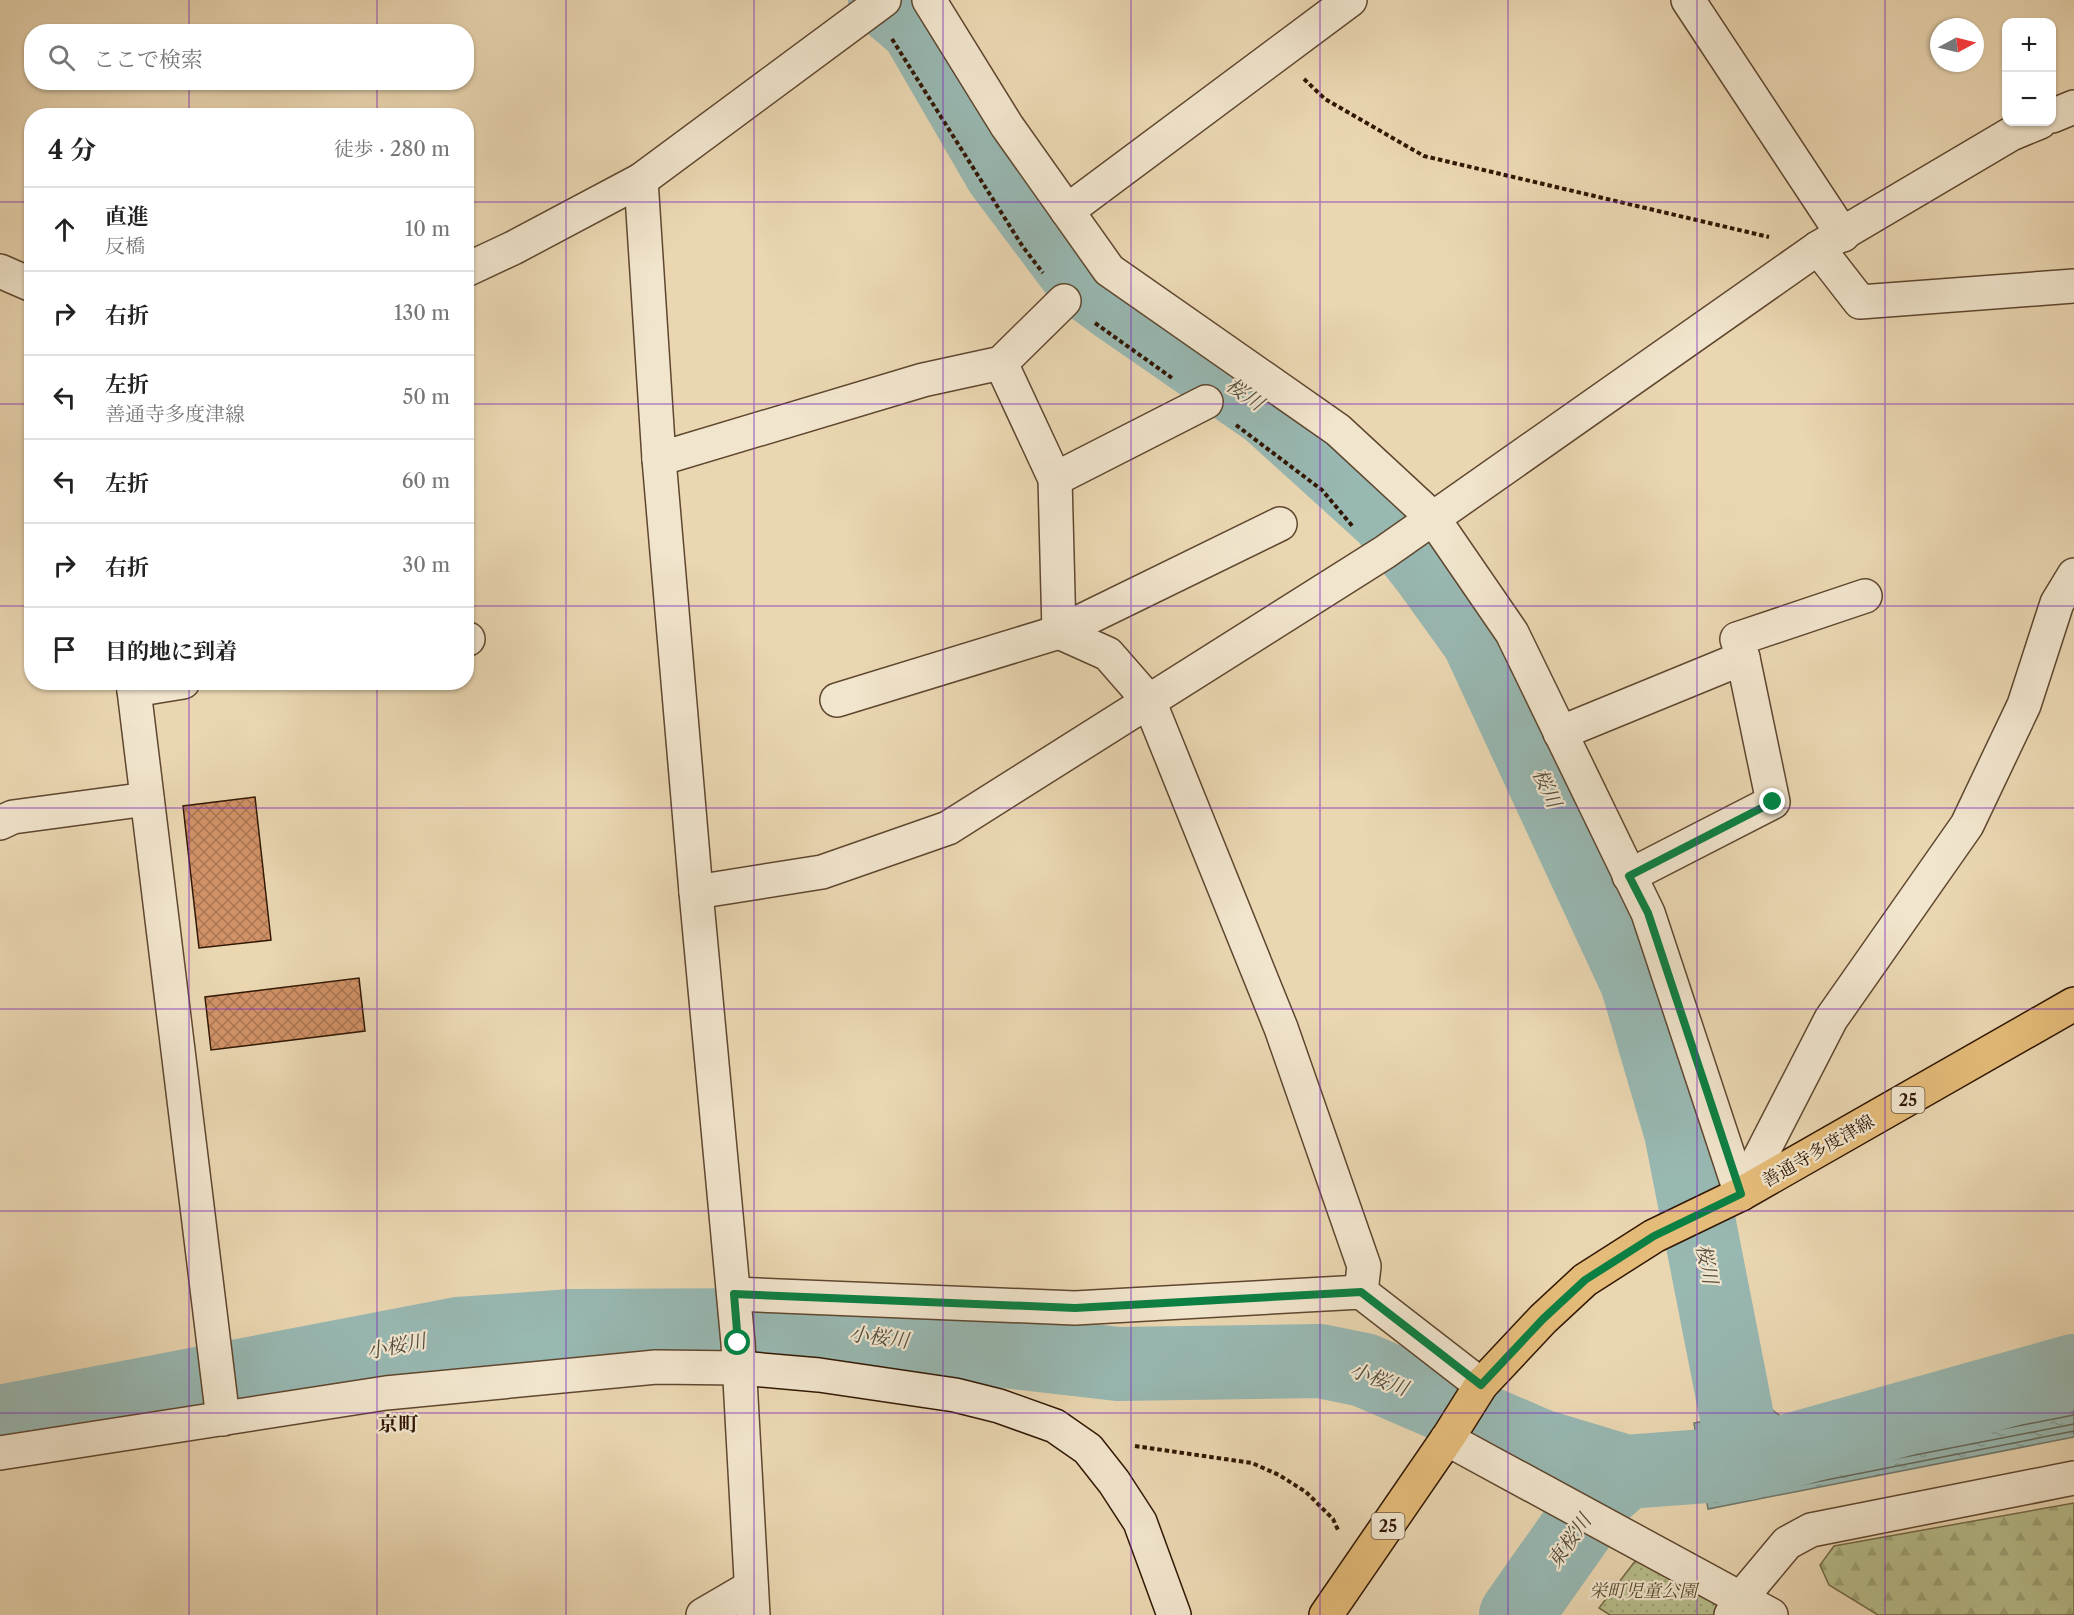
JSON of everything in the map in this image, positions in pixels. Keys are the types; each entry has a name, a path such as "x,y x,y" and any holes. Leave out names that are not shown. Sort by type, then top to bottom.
{"main road":[{"name":"善通寺多度津線","path":"1326,1615 1448,1438 1480,1386 1543,1319 1585,1280 1654,1236 1741,1194 2074,1004"}],"street":[{"path":"929,0 1006,126 1109,270 1338,430 1432,519 1512,633 1648,913 1741,1194"},
{"path":"1067,211 1350,0"},
{"path":"1688,0 1830,241 1860,302 2074,285"},
{"path":"474,266 641,180 876,5"},
{"path":"2056,114 2074,107"},
{"path":"696,892 822,872 948,828 1385,552 1830,241 2011,134 2030,126"},
{"path":"641,180 659,459 739,1355 752,1601 703,1615"},
{"path":"0,271 24,282"},
{"path":"659,459 923,380 1001,363 1064,301"},
{"path":"1001,363 1055,479 1059,632"},
{"path":"1055,479 1206,402"},
{"path":"837,700 1059,632 1280,524"},
{"path":"1741,1194 1832,1019 1967,825 2024,705 2057,603 2074,575"},
{"path":"1629,876 1773,802 1737,639 1865,596"},
{"path":"1059,632 1108,654 1149,701 1281,1028 1364,1266 1361,1292"},
{"path":"1560,733 1743,658"},
{"path":"134,690 221,1409"},
{"path":"0,824 14,817 147,799"},
{"path":"734,1295 1075,1308 1361,1292 1480,1386"},
{"path":"0,1453 221,1409 656,1366 739,1355 819,1376 955,1395 999,1406 1055,1426 1088,1449 1114,1482 1140,1522 1174,1615"},
{"path":"1448,1438 1589,1517 1736,1607 1771,1615"},
{"path":"1736,1607 1787,1543 1811,1530 2074,1478"}],"path":[{"path":"1278,54 1325,99 1424,156 1830,241"},
{"path":"1131,1445 1252,1463 1306,1492 1333,1519 1342,1537"}],"green space":[{"path":"2074,1503 2074,1615 1878,1615 1829,1585 1820,1565 1834,1546"},
{"name":"栄町児童公園","path":"1636,1560 1730,1609 1727,1615 1610,1615 1599,1608"}],"water":[{"path":"2074,1353 2074,1437 1708,1509 1694,1423 1770,1408 1798,1430 1857,1440 1887,1431"}],"building":[{"path":"255,797 271,940 199,948 183,806"},
{"path":"359,978 365,1031 211,1050 205,997"}],"waterway":[{"name":"桜川","path":"885,0 917,27 1001,172 1082,280 1268,410 1385,516 1429,571 1478,639 1637,982 1681,1132 1746,1463"},
{"name":"小桜川","path":"0,1422 458,1334 572,1326 782,1325 1118,1364 1320,1361 1364,1370 1540,1446 1626,1472 1746,1463 2074,1371"},
{"name":"東桜川","path":"1516,1615 1602,1493 1626,1472"}],"district":[{"name":"京町","path":"398,1424"}],"route":[{"path":"738,1343 734,1294 1075,1308 1361,1292 1481,1385 1543,1319 1585,1280 1654,1236 1741,1194 1648,913 1629,876 1773,802"}]}
